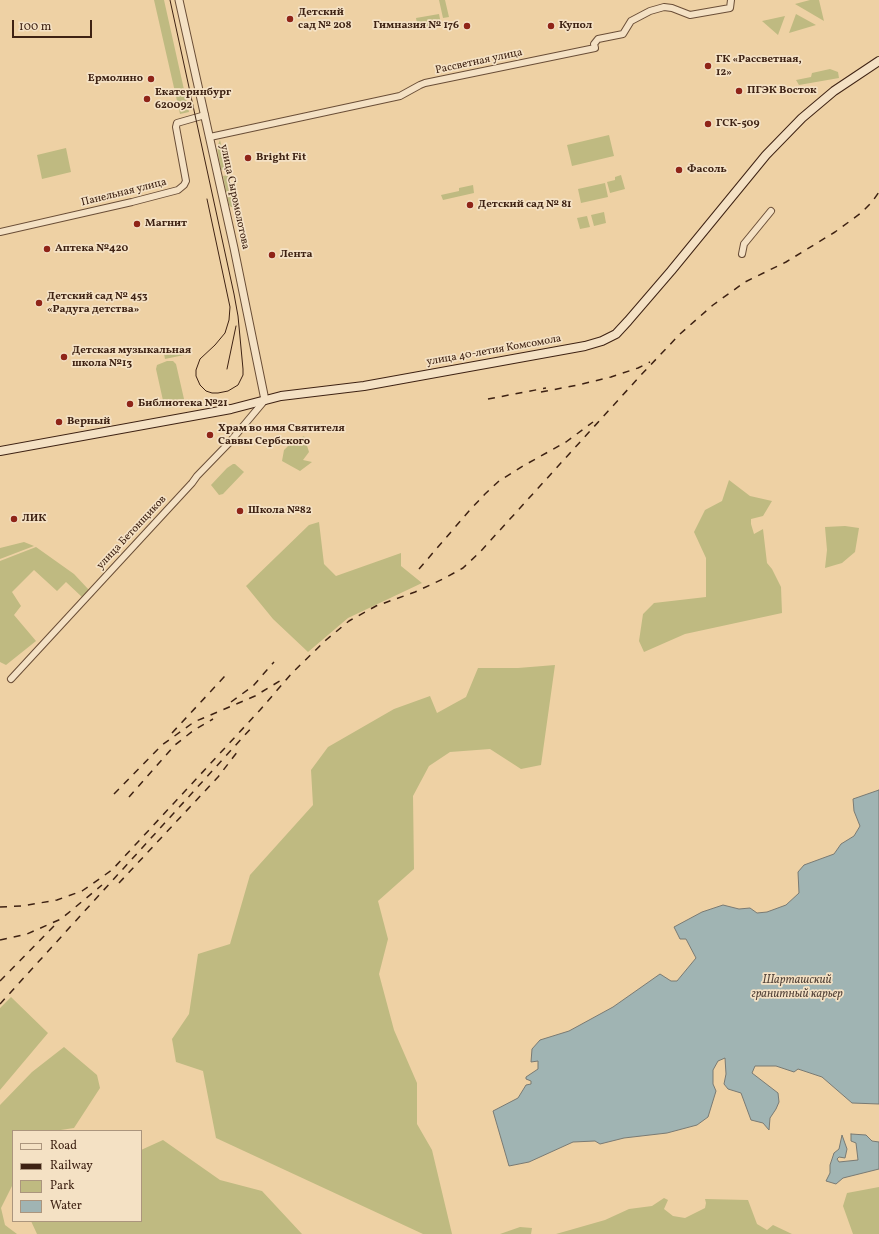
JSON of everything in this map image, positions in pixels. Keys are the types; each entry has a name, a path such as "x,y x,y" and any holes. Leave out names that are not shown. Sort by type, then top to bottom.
{"main road":[{"name":"улица 40-летия Комсомола","path":"0,451 231,409 281,396 364,386 585,346 602,341 616,334 671,271 771,150 816,105 879,61"}],"street":[{"name":"улица Сыромолотова","path":"179,0 210,137 265,400"},
{"name":"Рассветная улица","path":"210,137 400,96 425,83 595,48 594,44 598,39 623,34 631,20 650,11 664,7 672,8 690,15 730,8 731,0"},
{"name":"Панельная улица","path":"0,232 178,190 186,181 176,127 177,123 205,116"},
{"path":"742,254 744,244 771,211"},
{"name":"улица Бетонщиков","path":"11,679 197,476 230,443 265,400"}],"green space":[{"path":"154,0 164,0 189,112 180,114"},
{"path":"439,0 445,0 449,17 443,18"},
{"path":"810,0 819,0 824,21 795,4"},
{"path":"439,14 441,24 418,29 416,18"},
{"path":"796,14 816,25 789,33"},
{"path":"785,16 778,35 762,21"},
{"path":"830,69 838,72 839,78 799,85 796,80 811,77 812,73"},
{"path":"609,135 614,156 572,166 567,145"},
{"path":"220,140 227,169 221,170 217,147"},
{"path":"66,148 71,172 42,179 37,155"},
{"path":"228,175 235,207 231,207 229,205 223,176"},
{"path":"621,175 625,189 610,193 607,182 615,180 615,177"},
{"path":"605,183 608,197 581,203 578,189"},
{"path":"473,185 474,193 443,200 441,195 459,191 459,188"},
{"path":"604,212 606,223 594,226 591,215"},
{"path":"587,216 590,227 580,229 577,218"},
{"path":"182,346 184,355 165,359 163,349"},
{"path":"167,361 173,361 176,364 184,399 184,402 180,405 171,408 164,405 156,369 157,365"},
{"path":"304,436 309,452 303,460 312,462 300,471 282,461 284,450 290,444"},
{"path":"233,464 244,472 223,494 219,495 211,485 227,468"},
{"path":"729,480 750,496 772,501 763,516 751,519 751,524 754,534 763,529 767,563 772,569 781,587 782,613 685,634 644,652 639,641 643,614 654,603 706,597 706,558 694,532 705,510 722,501"},
{"path":"319,522 324,564 336,576 401,553 401,566 422,583 348,618 308,652 273,619 246,586 309,525"},
{"path":"845,526 859,528 855,552 842,563 825,568 827,550 825,527"},
{"path":"24,542 34,546 0,559 0,548"},
{"path":"36,547 74,574 89,590 82,597 66,582 57,591 34,570 12,592 21,606 14,615 36,641 6,665 0,662 0,561"},
{"path":"555,665 541,765 521,769 490,749 450,752 429,766 413,796 414,869 378,901 388,939 379,974 394,1030 417,1083 417,1124 432,1150 452,1234 423,1234 216,1138 203,1071 176,1062 172,1039 189,1014 198,954 230,944 250,875 313,805 311,770 328,747 394,709 430,696 437,713 466,697 478,668 518,668"},
{"path":"11,997 48,1033 0,1090 0,1008"},
{"path":"64,1047 97,1075 100,1088 74,1128 61,1130 12,1130 12,1186 1,1208 5,1225 17,1234 0,1234 0,1105 32,1072"},
{"path":"163,1140 220,1180 262,1191 302,1234 37,1234 31,1222 142,1222 142,1150"},
{"path":"879,1187 879,1234 853,1234 843,1206 847,1193"},
{"path":"664,1198 668,1200 664,1209 673,1216 685,1218 705,1208 705,1199 748,1200 757,1224 767,1230 773,1225 792,1234 556,1234 605,1220 629,1209 652,1206"},
{"path":"520,1227 532,1228 531,1234 500,1234"}],"water":[{"name":"Шарташский гранитный карьер","path":"879,790 879,1104 852,1103 822,1077 798,1069 794,1072 776,1066 755,1066 752,1073 778,1093 779,1102 770,1118 769,1130 763,1123 751,1120 741,1093 728,1089 724,1084 726,1074 725,1058 718,1061 713,1070 713,1084 716,1091 708,1117 697,1125 667,1133 624,1138 600,1144 595,1141 573,1142 529,1162 509,1166 493,1111 518,1098 526,1085 531,1084 531,1081 526,1079 526,1077 538,1069 538,1061 531,1062 532,1049 540,1040 569,1031 613,1007 660,974 671,981 677,981 696,958 686,939 680,939 674,927 702,912 723,905 739,909 750,908 757,913 767,912 786,905 799,893 798,872 804,865 834,854 841,844 854,836 860,826 854,811 853,799"},
{"path":"851,1134 866,1135 872,1141 879,1142 879,1169 843,1178 836,1184 826,1181 830,1173 830,1165 834,1153 839,1149 842,1135 847,1149 845,1158 839,1157 837,1159 839,1162 858,1160 856,1143 851,1141"}],"tram line":[{"path":"170,0 238,316 243,375 238,385 228,391 218,393 206,391 200,385 196,376 196,370 200,359 225,333 229,320 230,307 207,199"},
{"path":"227,369 236,326"}],"railway":[{"path":"0,907 22,906 57,900 82,891 112,870 260,710 292,673 326,640 349,621 376,606 415,592 463,568 480,552 680,334 713,305 745,282 786,262 835,232 861,213 879,192"},
{"path":"541,392 611,377 638,368 650,362"},
{"path":"488,399 546,388"},
{"path":"419,569 469,511 499,481 566,442 593,422"},
{"path":"231,702 253,686 274,662"},
{"path":"172,733 225,676"},
{"path":"114,794 162,745 194,722 255,696 283,679"},
{"path":"129,797 175,745 194,730 213,719"},
{"path":"0,1004 254,725"},
{"path":"119,883 218,777 238,751"},
{"path":"0,940 27,934 61,919 102,885"},
{"path":"0,981 57,923"}],"place":[{"name":"Детский сад № 208","path":"290,19"},
{"name":"Гимназия № 176","path":"467,26"},
{"name":"Купол","path":"551,26"},
{"name":"ГК «Рассветная, 12»","path":"708,66"},
{"name":"Ермолино","path":"151,79"},
{"name":"ПГЭК Восток","path":"739,91"},
{"name":"Екатеринбург 620092","path":"147,99"},
{"name":"ГСК-509","path":"708,124"},
{"name":"Bright Fit","path":"248,158"},
{"name":"Фасоль","path":"679,170"},
{"name":"Детский сад № 81","path":"470,205"},
{"name":"Магнит","path":"137,224"},
{"name":"Аптека №420","path":"47,249"},
{"name":"Лента","path":"272,255"},
{"name":"Детский сад № 453 «Радуга детства»","path":"39,303"},
{"name":"Детская музыкальная школа №13","path":"64,357"},
{"name":"Библиотека №21","path":"130,404"},
{"name":"Верный","path":"59,422"},
{"name":"Храм во имя Святителя Саввы Сербского","path":"210,435"},
{"name":"Школа №82","path":"240,511"},
{"name":"ЛИК","path":"14,519"}]}
